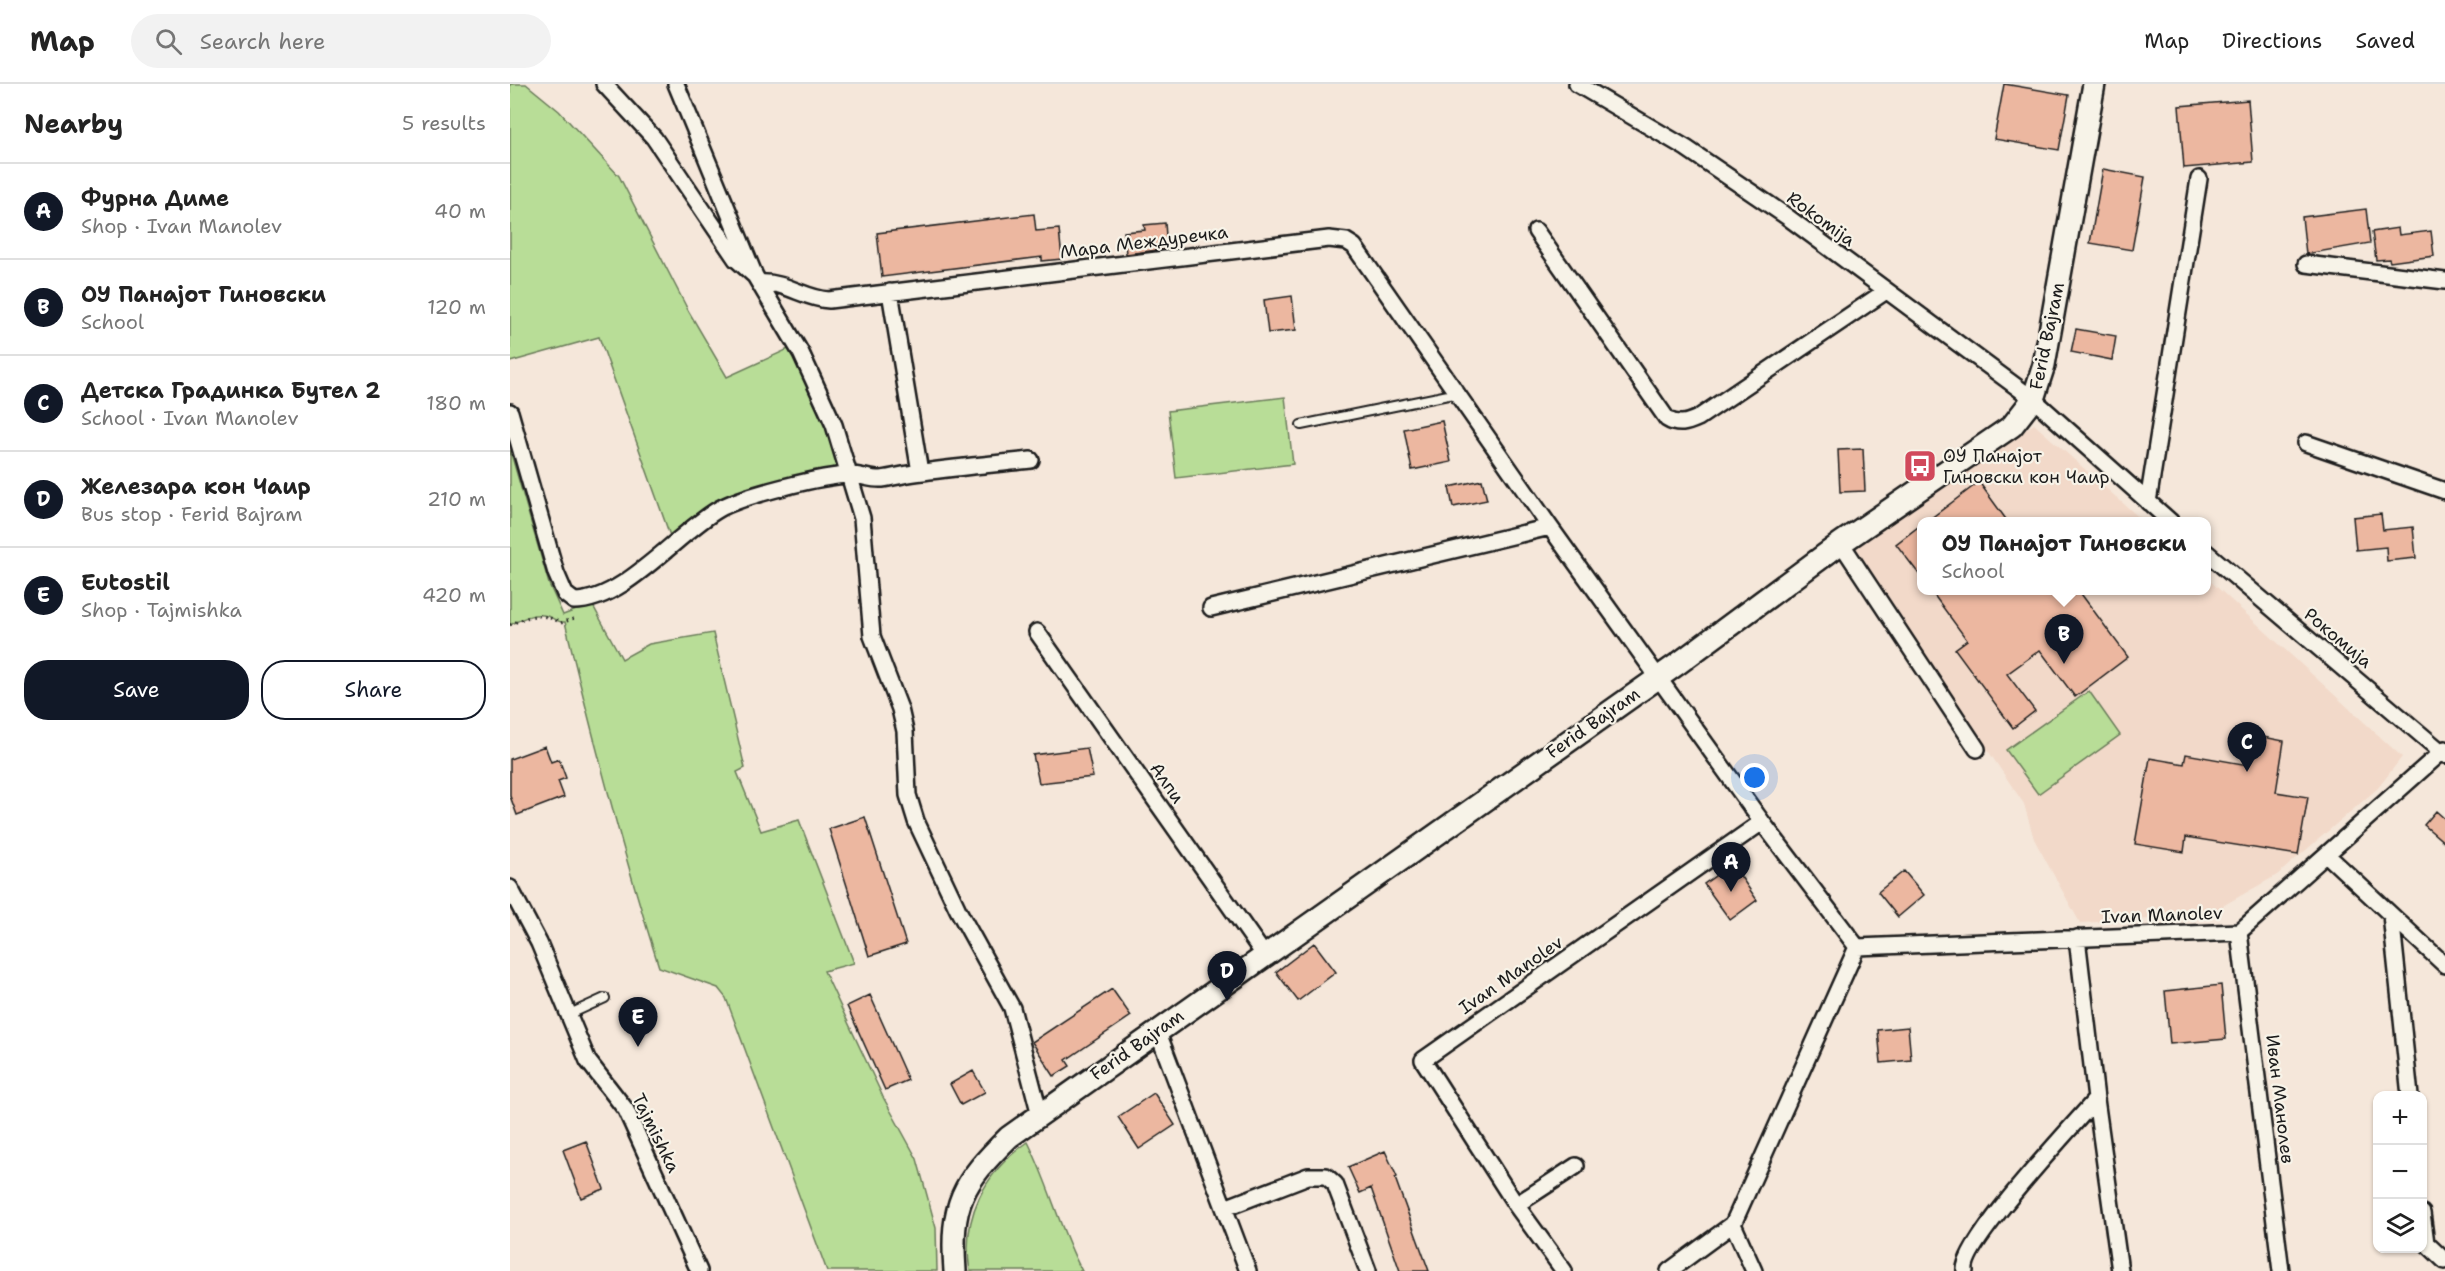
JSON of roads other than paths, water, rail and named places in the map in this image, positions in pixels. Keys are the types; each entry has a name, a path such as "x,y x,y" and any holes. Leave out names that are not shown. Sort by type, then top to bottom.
{"street":[{"path":"604,84 654,138 736,259 758,280"},
{"path":"676,84 758,280 801,352 834,424 862,518 872,636 900,709 905,731 908,795 916,820 958,910 1012,1008 1040,1115"},
{"name":"Rokomija","path":"1577,84 1686,148 1786,216 2033,399"},
{"name":"Ferid Bajram","path":"955,1271 954,1224 964,1188 986,1159 1009,1137 1157,1030 1659,677 1841,543 2012,426 2033,399 2044,365 2094,84"},
{"path":"2148,502 2199,179"},
{"path":"1536,231 1667,419 1673,423 1681,424 1698,418 1886,291"},
{"name":"Мара Междуречка","path":"758,280 781,285 818,299 1338,239 1354,246 1360,251 1550,526 1659,677"},
{"path":"2306,264 2445,282"},
{"path":"890,292 920,472"},
{"path":"2033,399 2165,517"},
{"path":"510,412 556,573 565,594 574,601 594,598 612,589 707,517 732,502 808,482 850,475 880,479 920,472 1031,460"},
{"path":"2306,442 2445,491"},
{"path":"1211,608 1550,526"},
{"path":"1841,543 1977,749"},
{"name":"Рокомија","path":"2211,556 2444,752"},
{"name":"Алпи","path":"1037,632 1265,956"},
{"path":"1659,677 1762,822 1857,947 1733,1224 1669,1271"},
{"name":"Ivan Manolev","path":"1857,947 2239,932 2444,752"},
{"name":"Ivan Manolev","path":"1564,1271 1516,1205 1423,1060 1762,822"},
{"path":"2328,855 2445,964"},
{"name":"Tajmishka","path":"510,888 538,943 588,1061 627,1110 699,1271"},
{"path":"2391,915 2410,1091"},
{"name":"Иван Манолев","path":"2239,932 2282,1271"},
{"name":"Ivan Manolev","path":"2078,938 2096,1099 2120,1271"},
{"path":"1157,1030 1248,1271"},
{"path":"1965,1271 1964,1265 1983,1231 2096,1099"},
{"path":"1516,1205 1576,1166"},
{"path":"1225,1209 1308,1176 1326,1176 1332,1179 1336,1188 1368,1271"},
{"path":"1733,1224 1754,1271"},
{"path":"2427,1244 2445,1261"}],"lane":[{"path":"1301,425 1458,393"},
{"path":"570,1014 605,998"}],"place":[{"name":"ОУ Панајот Гиновски кон Чаир","path":"1920,466"},
{"name":"ОУ Панајот Гиновски","path":"2064,664"},
{"name":"Детска Градинка Бутел 2","path":"2247,772"},
{"name":"Фурна Диме","path":"1731,892"},
{"name":"Железара кон Чаир","path":"1227,1001"},
{"name":"Eutostil","path":"638,1047"}]}
